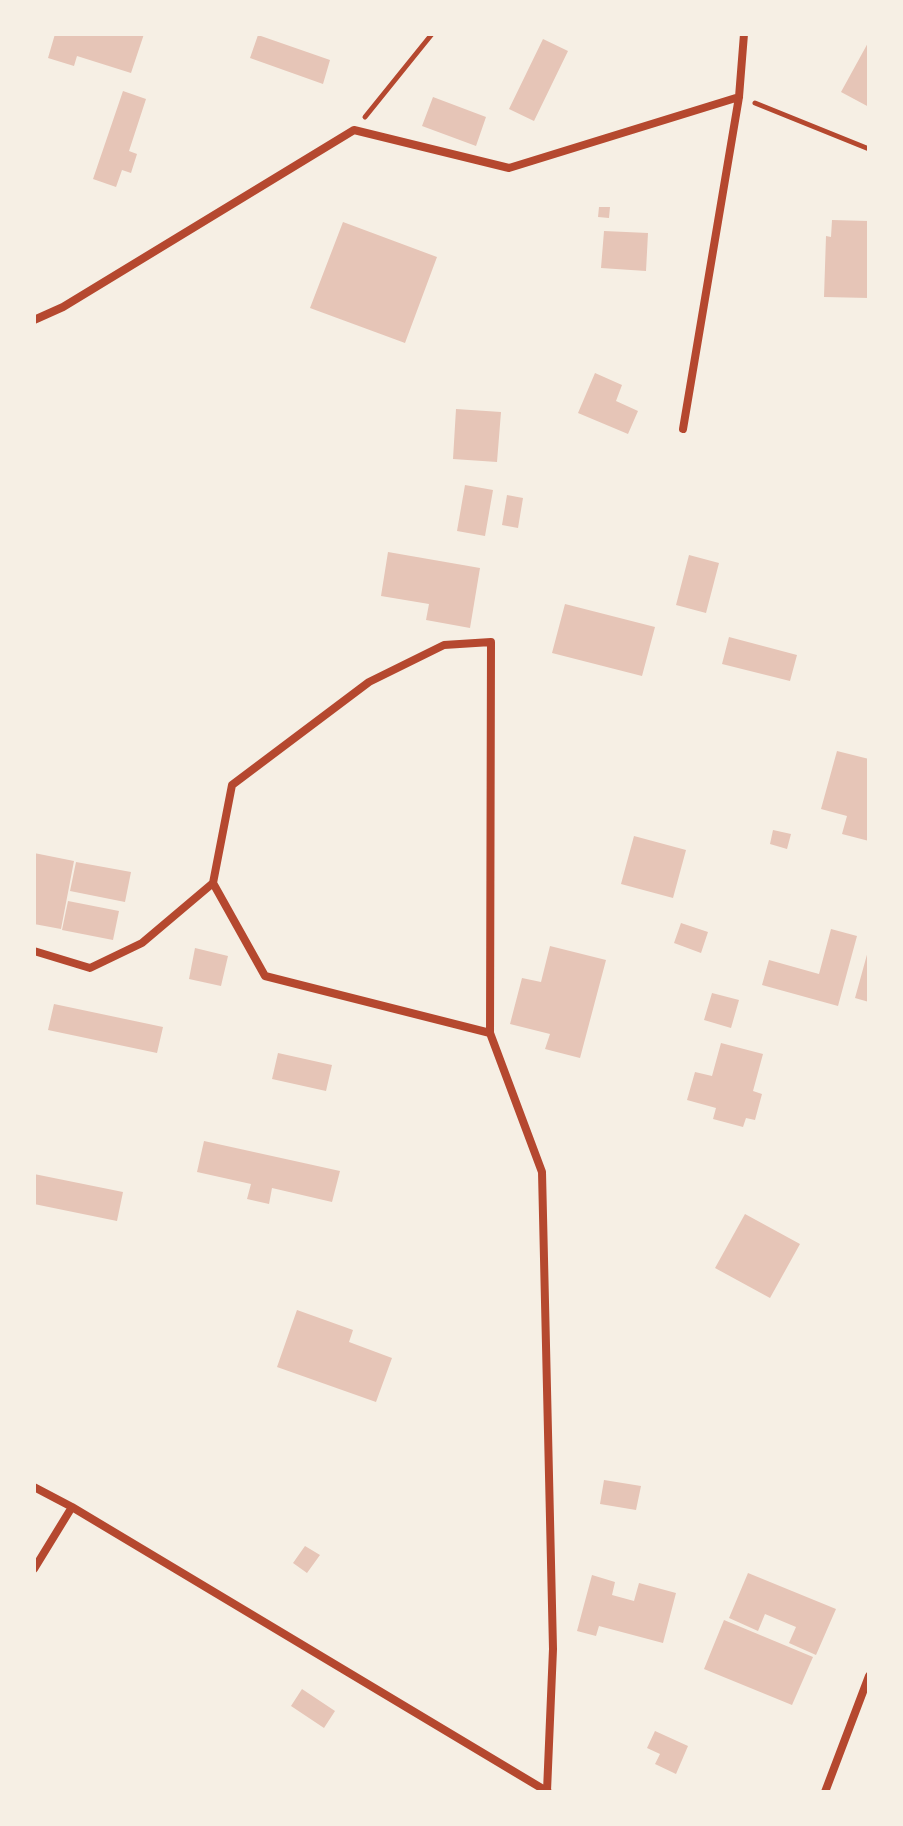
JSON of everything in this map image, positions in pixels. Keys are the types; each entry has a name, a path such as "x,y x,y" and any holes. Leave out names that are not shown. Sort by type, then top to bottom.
{"street":[{"path":"683,429 739,97 744,34"},
{"path":"34,320 63,307 354,130 509,168 739,97"},
{"path":"34,951 90,968 142,943 213,883 232,785 369,682 444,645 491,642 490,1033 542,1172 553,1649 547,1792 34,1487"},
{"path":"213,883 265,976 490,1033"},
{"path":"34,1569 72,1507"},
{"path":"825,1792 869,1676"}],"path":[{"path":"354,130 432,34"},
{"path":"739,97 869,149"}],"building":[{"path":"55,34 144,34 131,73 77,56 74,66 48,58"},
{"path":"258,35 330,60 323,84 250,58"},
{"path":"543,39 568,51 534,121 509,109"},
{"path":"869,41 869,107 841,92"},
{"path":"123,91 146,99 129,151 137,154 131,173 122,170 116,187 93,179"},
{"path":"433,97 486,117 476,146 422,126"},
{"path":"599,207 610,207 609,218 598,217"},
{"path":"832,220 869,221 869,298 824,297 826,236 831,237"},
{"path":"343,222 437,257 405,343 310,308"},
{"path":"604,231 648,233 646,271 601,268"},
{"path":"595,373 622,385 616,401 638,411 628,434 578,413"},
{"path":"456,409 501,412 497,462 453,459"},
{"path":"465,485 493,490 485,536 457,531"},
{"path":"507,495 523,498 518,528 502,525"},
{"path":"388,552 480,568 470,628 426,620 429,604 381,596"},
{"path":"689,555 719,563 706,613 676,605"},
{"path":"565,604 655,627 642,676 552,653"},
{"path":"729,637 797,655 790,681 722,664"},
{"path":"837,751 869,759 869,841 842,834 847,816 821,809"},
{"path":"773,830 791,834 787,849 770,844"},
{"path":"634,836 686,850 673,898 621,884"},
{"path":"34,853 74,861 61,929 34,924"},
{"path":"76,862 131,872 125,902 70,891"},
{"path":"68,901 119,911 113,940 62,930"},
{"path":"681,923 708,932 701,953 674,943"},
{"path":"831,929 857,936 838,1006 762,985 769,960 819,974"},
{"path":"550,946 606,960 580,1058 545,1049 550,1034 510,1024 522,978 541,982"},
{"path":"195,948 228,956 221,986 189,979"},
{"path":"869,951 869,1002 855,998"},
{"path":"712,993 739,1000 731,1028 704,1020"},
{"path":"54,1004 163,1027 157,1053 48,1030"},
{"path":"721,1043 763,1054 753,1091 762,1094 755,1120 746,1118 743,1127 713,1119 716,1108 687,1100 695,1072 712,1076"},
{"path":"278,1053 332,1065 326,1091 272,1079"},
{"path":"204,1141 340,1171 332,1202 272,1188 269,1204 247,1199 251,1184 197,1172"},
{"path":"34,1174 123,1192 117,1221 34,1204"},
{"path":"745,1214 800,1244 770,1298 715,1268"},
{"path":"297,1310 353,1330 349,1342 392,1358 376,1402 277,1367"},
{"path":"604,1480 641,1486 636,1510 600,1504"},
{"path":"305,1546 320,1555 307,1573 293,1563"},
{"path":"748,1573 836,1609 816,1655 789,1643 796,1627 765,1614 758,1631 729,1618"},
{"path":"592,1575 615,1582 612,1595 634,1601 639,1583 676,1593 663,1643 599,1626 596,1636 577,1631"},
{"path":"724,1620 813,1657 792,1705 704,1669"},
{"path":"302,1689 335,1711 324,1728 291,1706"},
{"path":"655,1731 688,1746 676,1774 655,1764 660,1754 647,1748"}]}
